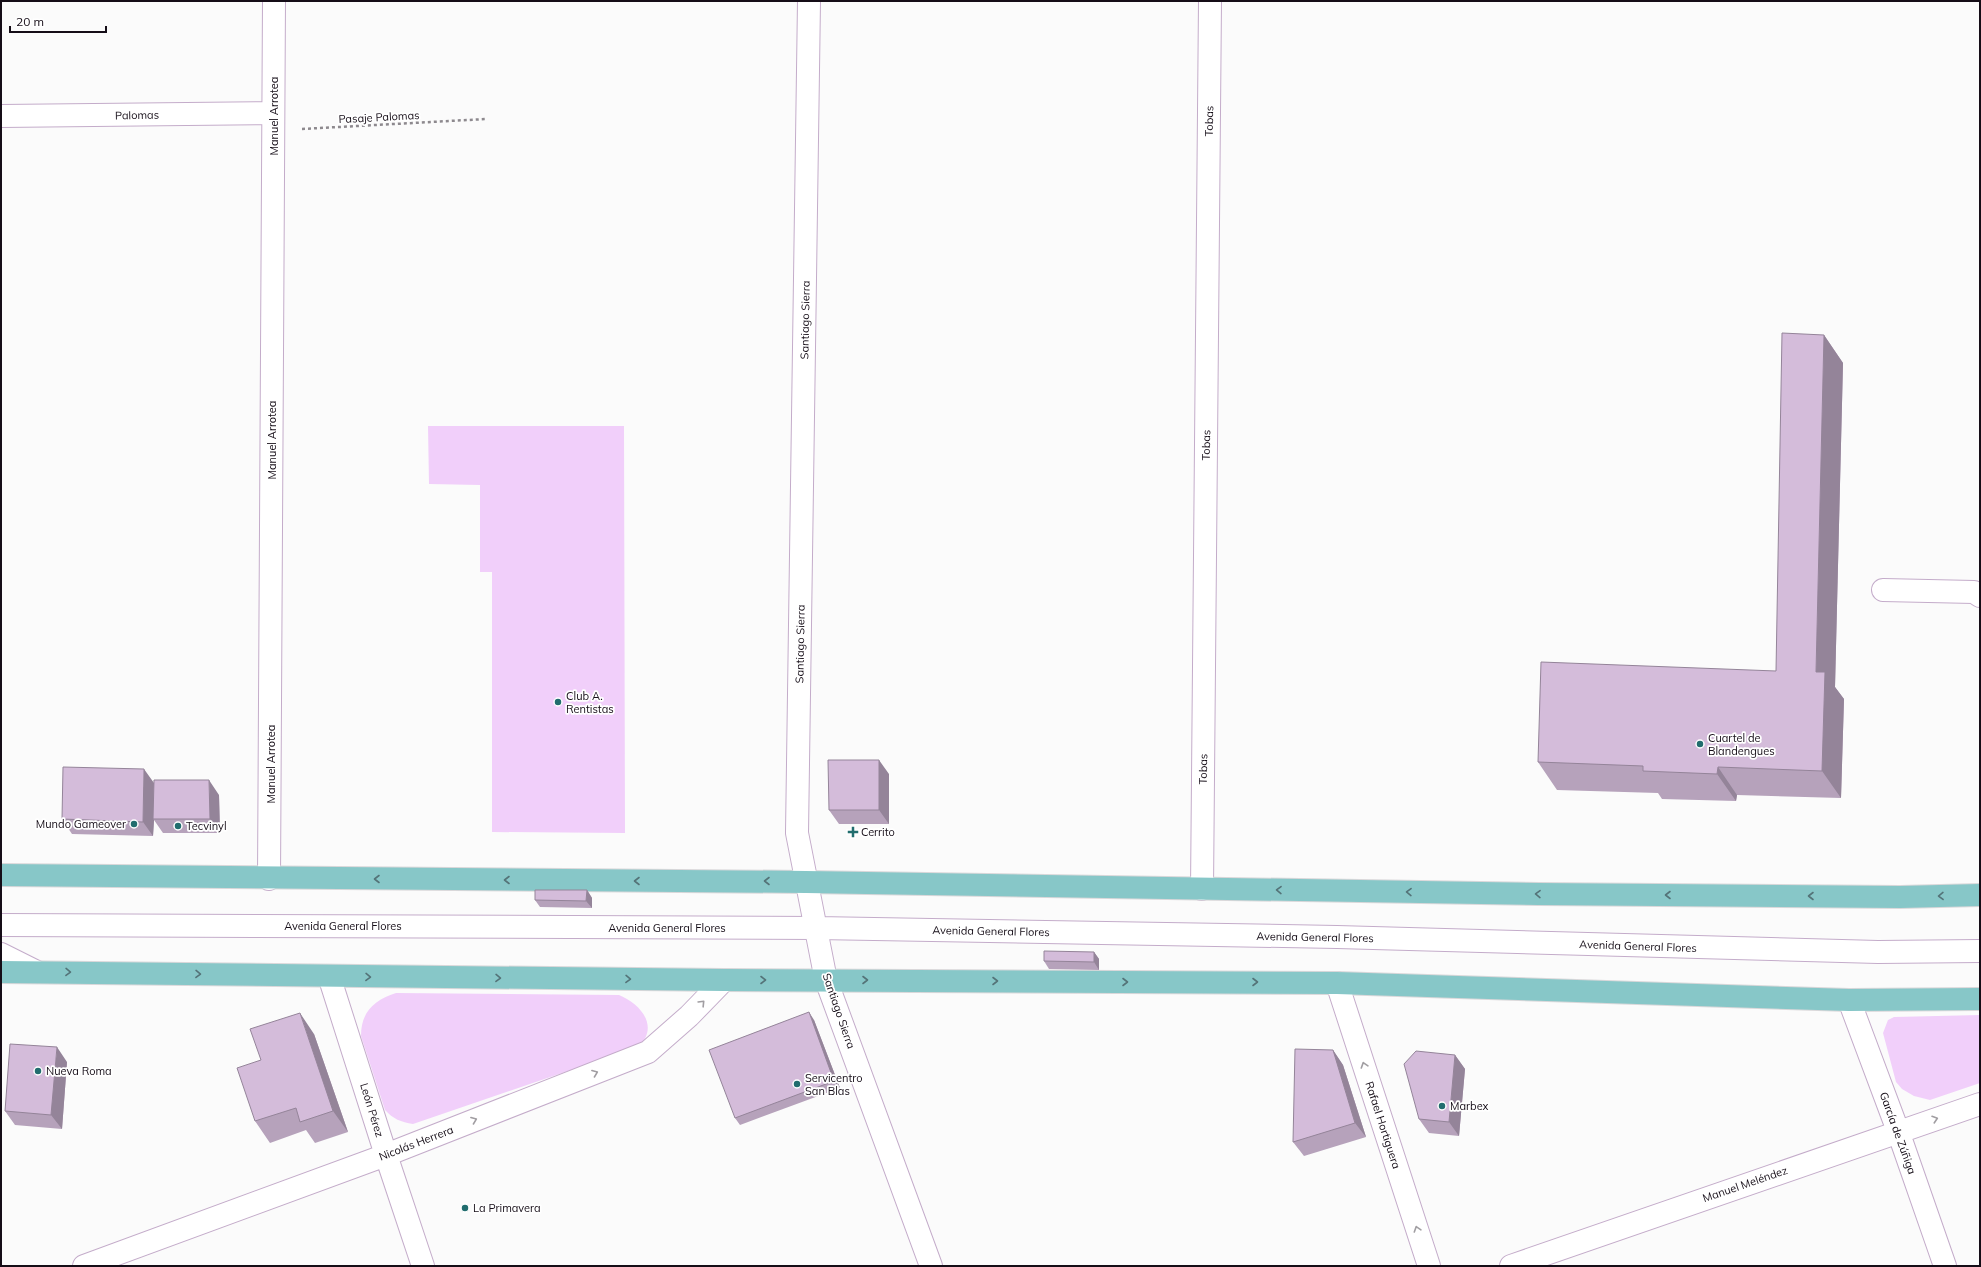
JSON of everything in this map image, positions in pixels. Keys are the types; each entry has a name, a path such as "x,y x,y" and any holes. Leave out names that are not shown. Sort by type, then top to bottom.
{"main road":[{"path":"1,875 806,882 1202,889 1869,896 1980,895"},
{"path":"1,972 724,980 1337,983 1850,1000 1980,999"}],"street":[{"name":"Manuel Arrotea","path":"269,878 274,1"},
{"name":"Santiago Sierra","path":"810,1 797,833 826,980 931,1266"},
{"name":"Tobas","path":"1202,889 1210,1"},
{"name":"Palomas","path":"1,116 273,122"},
{"path":"1883,590 1974,592 1980,596"},
{"name":"Avenida General Flores","path":"1,925 816,928 1329,937 1878,952 1980,951"},
{"path":"1,954 37,972"},
{"name":"León Pérez","path":"329,976 423,1266"},
{"name":"Nicolás Herrera","path":"84,1266 386,1155 648,1052 689,1016 724,980"},
{"name":"Rafael Hortiguera","path":"1337,983 1429,1266"},
{"name":"García de Zúñiga","path":"1850,1000 1945,1266"},
{"name":"Manuel Meléndez","path":"1511,1266 1898,1131 1980,1104"}],"path":[{"name":"Pasaje Palomas","path":"273,122 486,119"}],"shaded area":[{"name":"Club A. Rentistas","path":"428,426 624,426 625,833 492,832 492,572 480,572 480,485 429,484"},
{"path":"396,993 619,995 634,1004 640,1010 645,1017 647,1032 638,1047 413,1124 398,1120 385,1110 361,1036 363,1020 370,1008 381,999"},
{"path":"1980,1015 1980,1083 1930,1100 1914,1096 1902,1089 1896,1082 1883,1033 1888,1020 1894,1017"}],"building":[{"path":"1782,333 1824,335 1816,672 1825,672 1822,771 1718,767 1717,774 1643,771 1643,766 1538,762 1541,662 1776,671"},
{"path":"828,760 879,760 879,810 829,810"},
{"path":"63,767 144,769 143,822 62,819"},
{"path":"154,780 209,780 210,819 153,819"},
{"path":"535,890 587,890 586,901 535,900"},
{"path":"1044,951 1094,952 1094,962 1044,961"},
{"path":"809,1012 834,1081 735,1118 709,1050"},
{"path":"300,1013 333,1111 300,1122 296,1108 255,1121 237,1068 261,1060 250,1029"},
{"path":"10,1044 57,1047 51,1115 5,1111"},
{"path":"1295,1049 1333,1050 1355,1123 1293,1142"},
{"name":"Marbex","path":"1416,1051 1455,1055 1449,1122 1419,1119 1404,1064"}],"place":[{"name":"Club A. Rentistas","path":"558,702"},
{"name":"Cuartel de Blandengues","path":"1700,744"},
{"name":"Mundo Gameover","path":"134,824"},
{"name":"Tecvinyl","path":"178,826"},
{"name":"Cerrito","path":"853,832"},
{"name":"Nueva Roma","path":"38,1071"},
{"name":"Servicentro San Blas","path":"797,1084"},
{"name":"Marbex","path":"1442,1106"},
{"name":"La Primavera","path":"465,1208"}]}
